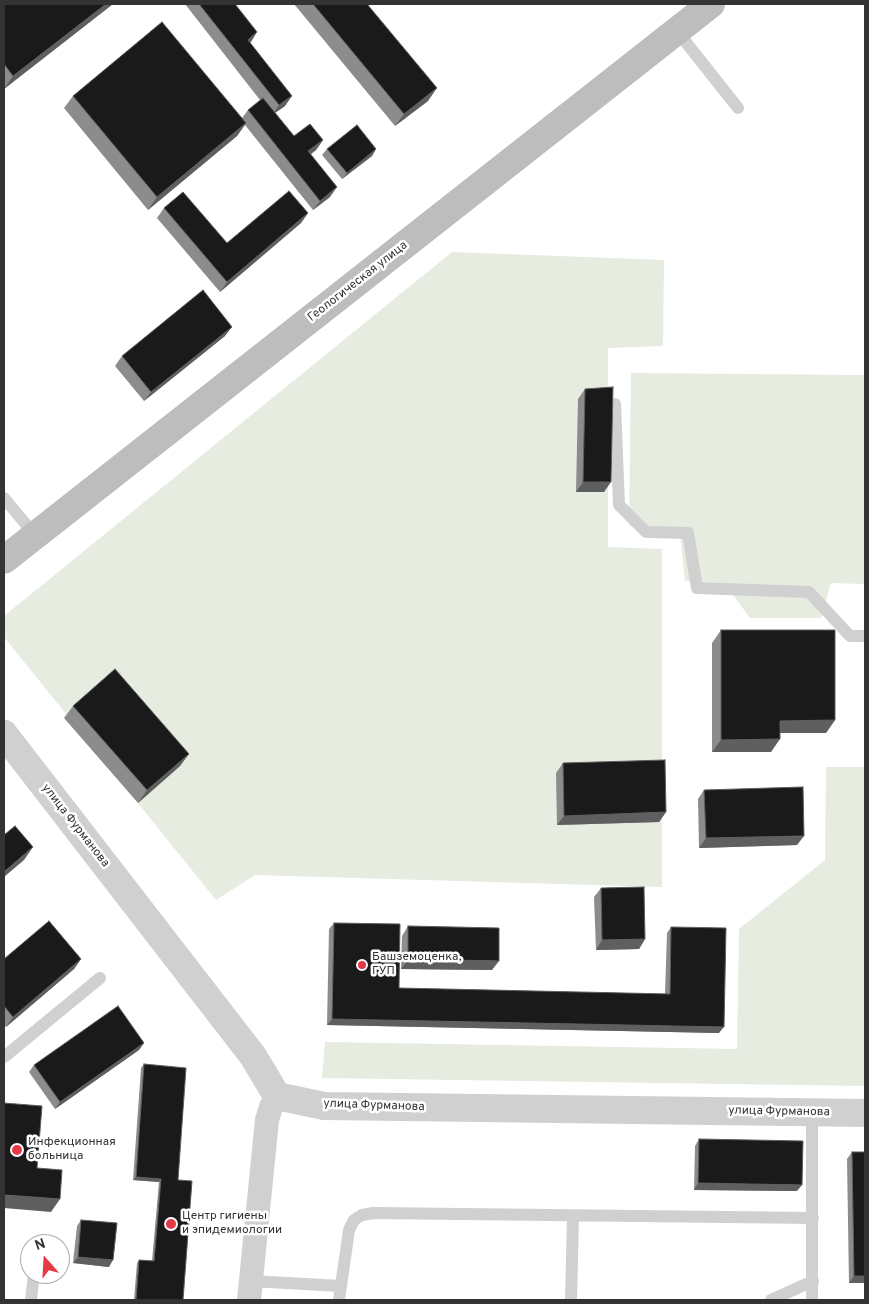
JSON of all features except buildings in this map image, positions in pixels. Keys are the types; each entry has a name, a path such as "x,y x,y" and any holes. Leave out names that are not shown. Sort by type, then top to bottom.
{"main road":[{"name":"Геологическая улица","path":"4,560 711,4"}],"street":[{"name":"улица Фурманова","path":"4,734 253,1056 277,1096 324,1106 865,1113"},
{"path":"250,1291 267,1120 277,1096"}],"lane":[{"path":"677,31 738,108"},
{"path":"615,404 619,505 646,532 688,533 697,588 809,592 850,636 865,636"},
{"path":"4,498 36,535"},
{"path":"4,1057 100,978"},
{"path":"812,1113 812,1300"},
{"path":"338,1300 349,1230 354,1220 362,1215 373,1213 813,1218"},
{"path":"571,1300 573,1216"},
{"path":"771,1300 812,1281"},
{"path":"31,1300 33,1284"},
{"path":"250,1291 341,1286"}],"shaded area":[{"path":"452,252 664,260 663,346 608,348 608,547 662,549 662,887 255,875 216,900 4,637 4,616"},
{"path":"631,373 865,375 865,584 831,583 821,618 750,618 724,583 685,581 680,534 629,525"},
{"path":"826,767 865,767 865,1086 322,1078 325,1042 737,1049 739,929 825,860"}],"place":[{"name":"Башземоценка, ГУП","path":"362,965"},
{"name":"Инфекционная больница","path":"17,1150"},
{"name":"Центр гигиены и эпидемиологии","path":"171,1224"}]}
